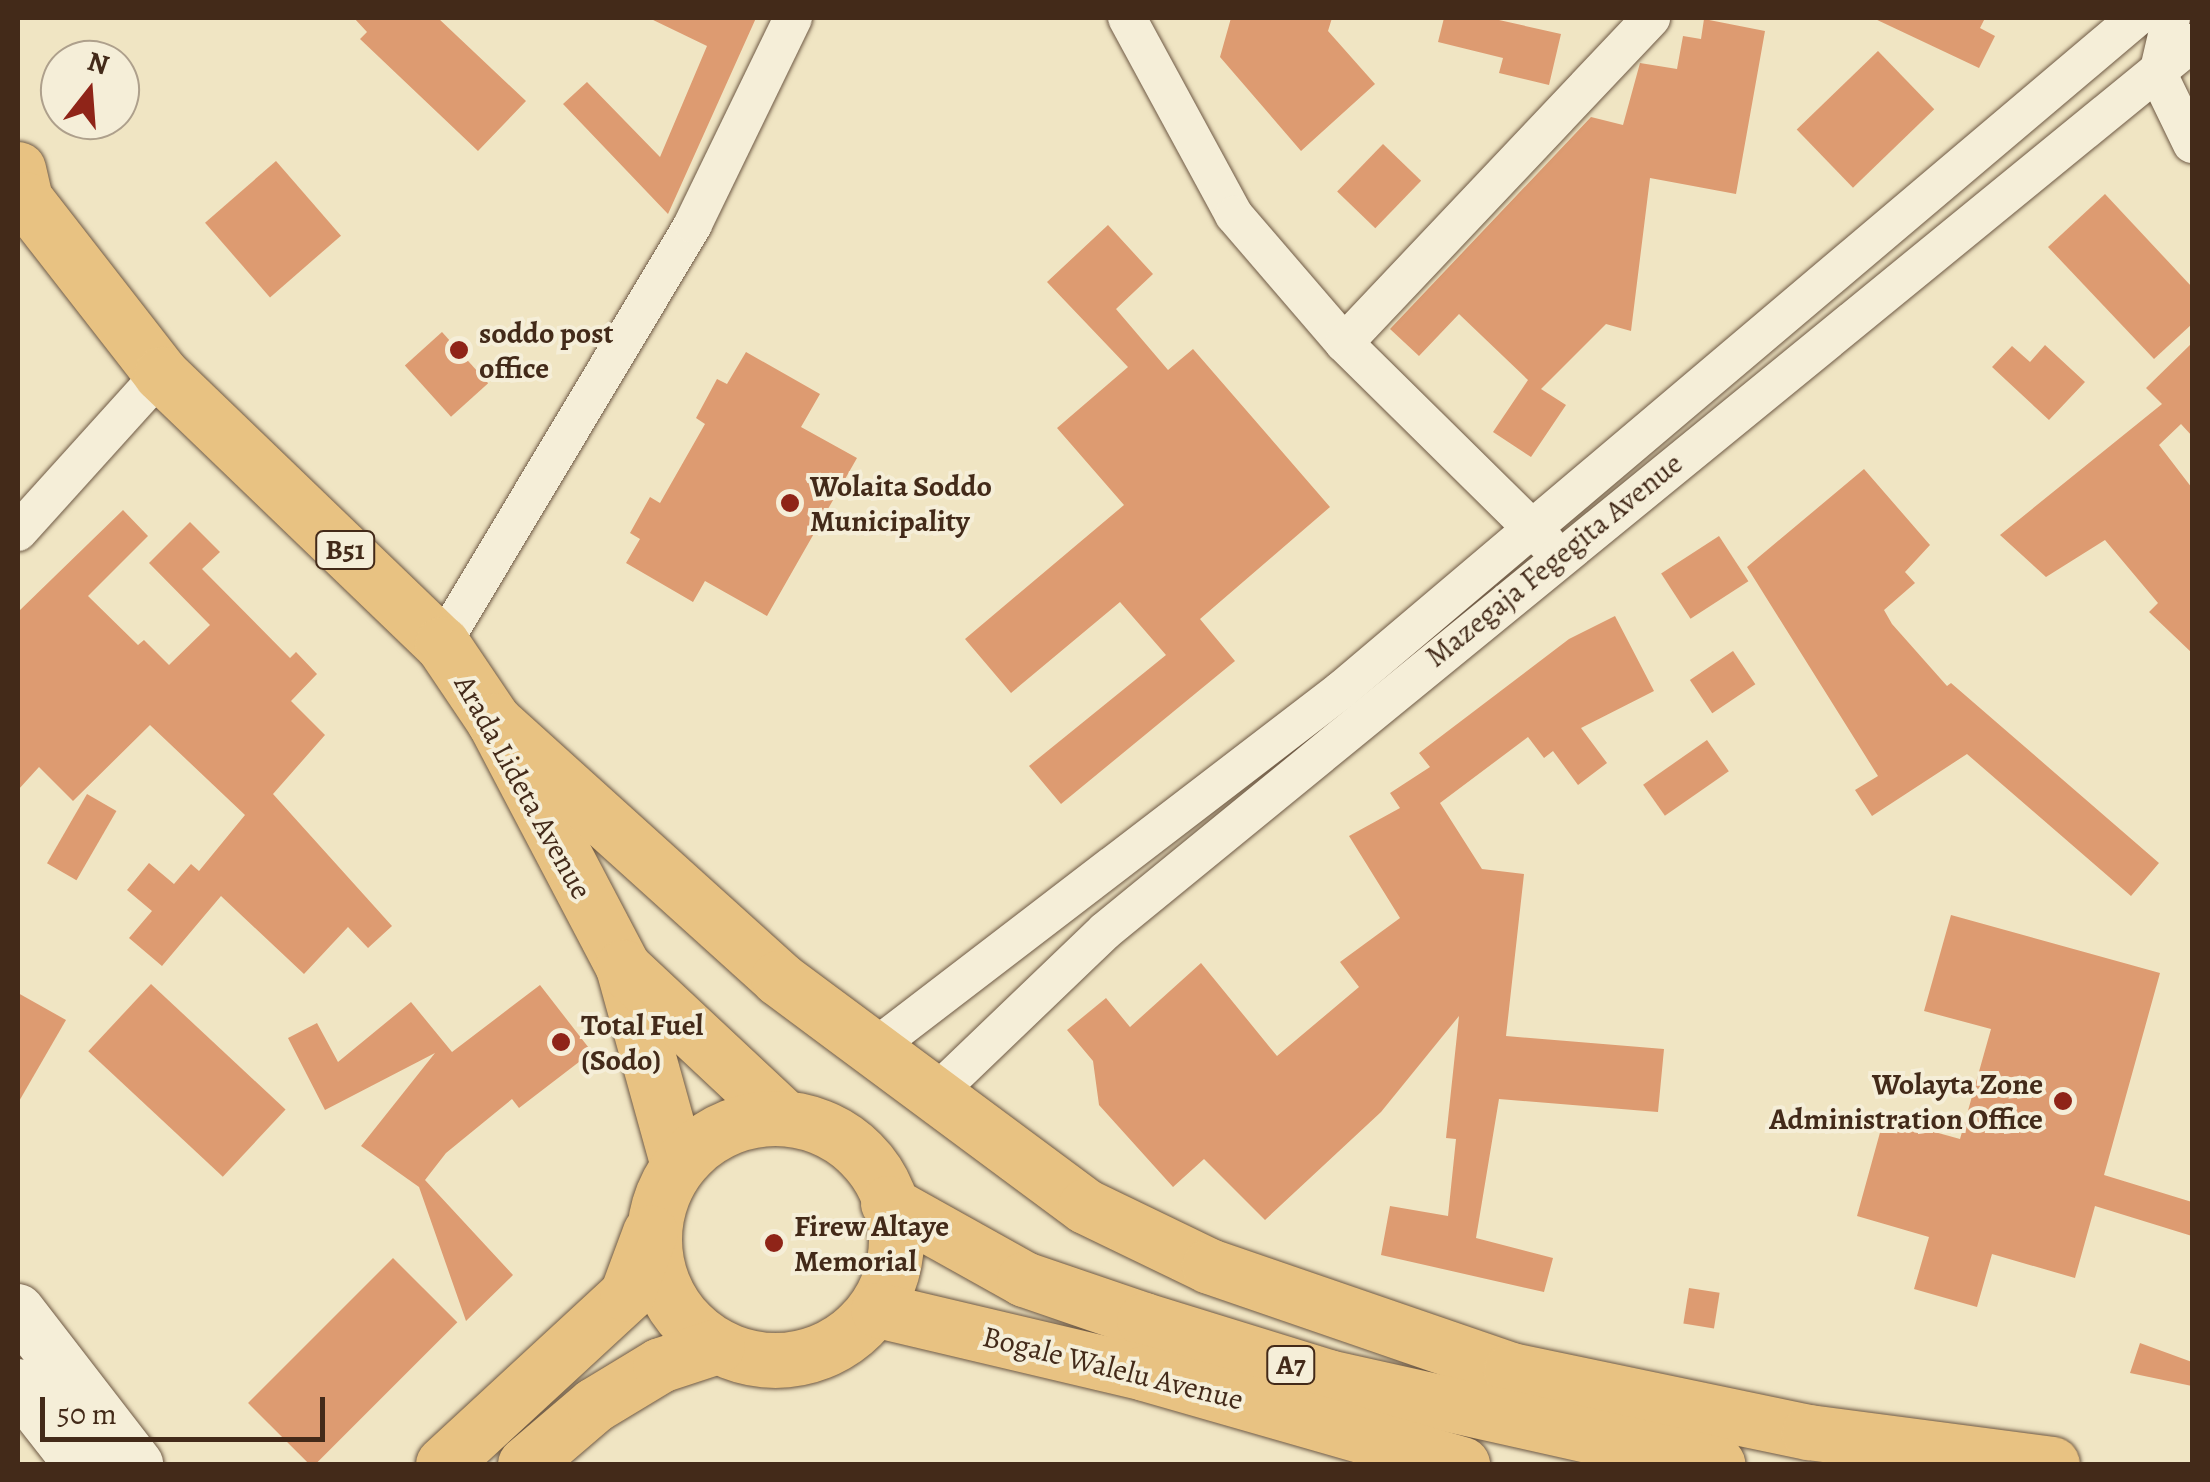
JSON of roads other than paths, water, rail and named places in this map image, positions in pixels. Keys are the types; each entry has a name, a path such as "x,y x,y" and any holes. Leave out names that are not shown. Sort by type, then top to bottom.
{"highway":[{"name":"Arada Lideta Avenue","path":"20,192 161,374 442,644 494,721 623,967"},
{"path":"494,721 778,978 933,1096 1085,1206 1210,1266 1410,1340 1511,1370 1809,1432 2052,1464"},
{"name":"B51","path":"623,967 781,1114"},
{"name":"B51","path":"623,967 677,1162"},
{"path":"442,1464 627,1294 677,1162 718,1129 781,1114"},
{"name":"A7","path":"781,1114 836,1135 876,1178 888,1203 896,1251 892,1286 878,1310"},
{"name":"Bogale Walelu Avenue","path":"888,1203 1024,1279 1144,1320 1328,1376 1717,1464"},
{"path":"650,1232 663,1280 717,1346 771,1364 818,1355 878,1310"},
{"name":"Bogale Walelu Avenue","path":"878,1310 1144,1373 1462,1464"},
{"path":"525,1464 594,1405 660,1366 717,1346"}],"main road":[{"path":"18,1310 137,1464"},
{"path":"18,1385 80,1464"}],"street":[{"path":"442,644 693,224 794,18"},
{"path":"1344,343 1651,18"},
{"name":"Mazegaja Fegegita Avenue","path":"874,1048 1340,692 1532,524 2136,18"},
{"path":"2171,18 2158,74 2192,144"},
{"path":"1140,26 1234,215 1344,343 1532,524 1556,556"},
{"name":"Mazegaja Fegegita Avenue","path":"933,1096 1104,931 1556,556 2192,43"},
{"path":"18,532 161,374"}],"place":[{"name":"soddo post office","path":"459,350"},
{"name":"Wolaita Soddo Municipality","path":"790,503"},
{"name":"Total Fuel (Sodo)","path":"561,1042"},
{"name":"Wolayta Zone Administration Office","path":"2063,1101"},
{"name":"Firew Altaye Memorial","path":"774,1243"}]}
